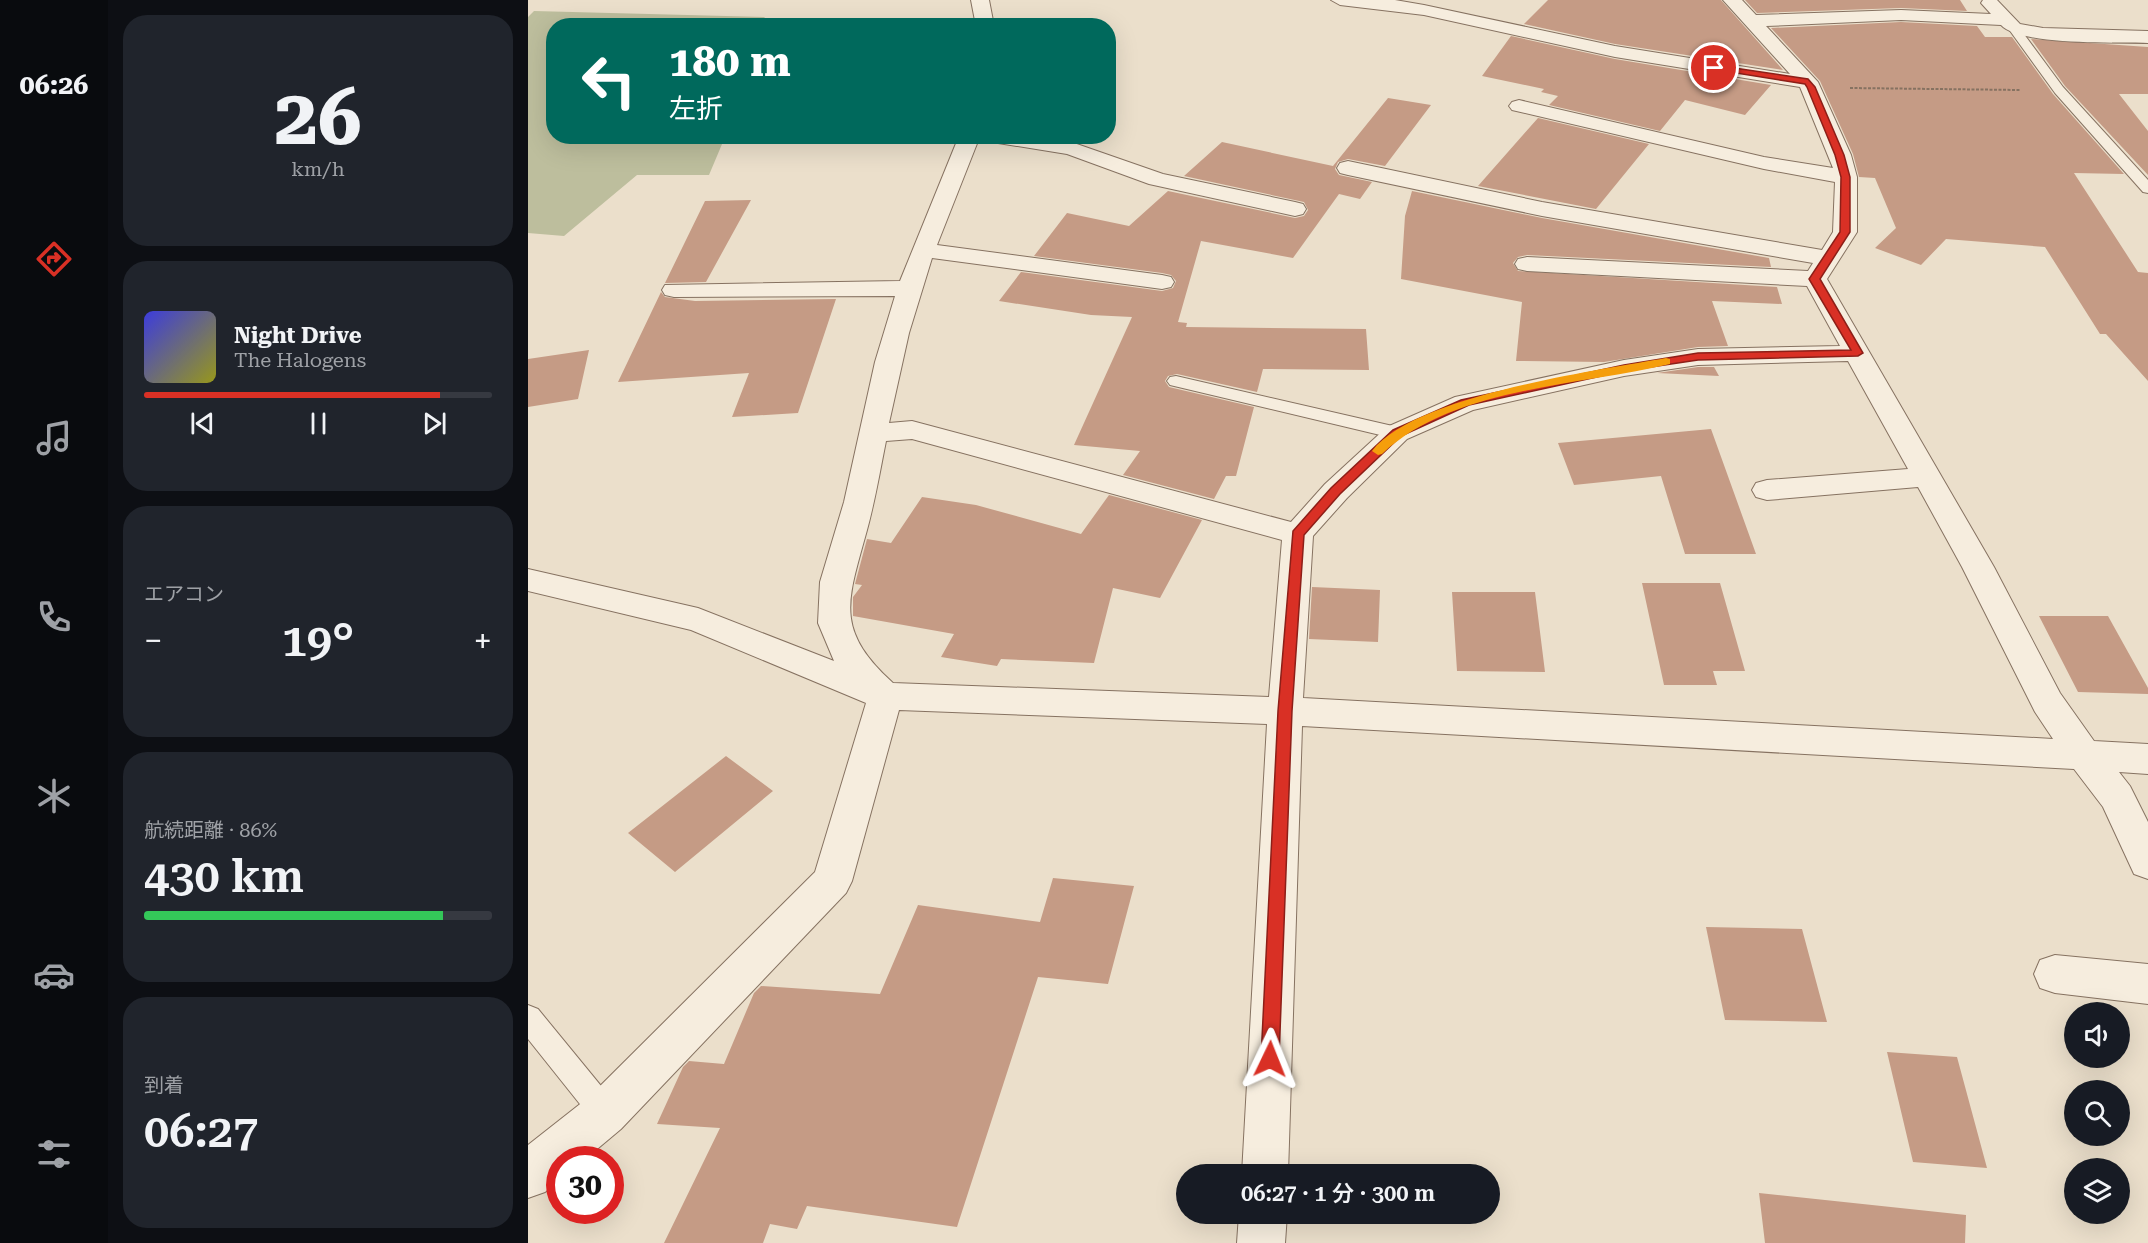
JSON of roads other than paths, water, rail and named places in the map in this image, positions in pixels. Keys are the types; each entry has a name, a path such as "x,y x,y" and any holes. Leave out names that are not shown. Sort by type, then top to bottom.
{"street":[{"path":"980,0 983,18"},
{"path":"1340,0 1422,10 1492,23 1575,43 1809,84"},
{"path":"1732,0 1809,84 1840,155 1846,177 1845,232 1820,269"},
{"path":"1987,0 2009,24"},
{"path":"1753,21 1901,15 2009,24 2043,34 2148,37"},
{"path":"1519,106 1764,163 1846,177"},
{"path":"885,696 860,673 845,651 836,625 833,586 854,522 889,361 910,288 936,212 966,144"},
{"path":"1045,144 1071,148 1157,179 1295,209"},
{"path":"1348,168 1820,269"},
{"path":"923,250 1162,282"},
{"path":"1527,264 1820,269"},
{"path":"1820,269 1858,353 1978,567 2047,702 2084,756 2117,797 2148,862"},
{"path":"674,290 910,288"},
{"path":"1265,1164 1285,711 1298,534 1336,491 1397,433 1465,403 1624,368 1698,357 1858,353"},
{"path":"873,433 912,430 1298,534"},
{"path":"1767,490 1927,477"},
{"path":"528,580 698,620 885,696 1285,711 2148,759"},
{"path":"528,1175 605,1113 832,881 885,696"},
{"path":"2055,974 2148,984"},
{"path":"1261,1243 1262,1224"}],"lane":[{"path":"2009,24 2059,90 2148,189"},
{"path":"1176,381 1397,433"},
{"path":"528,1018 605,1113"}]}
